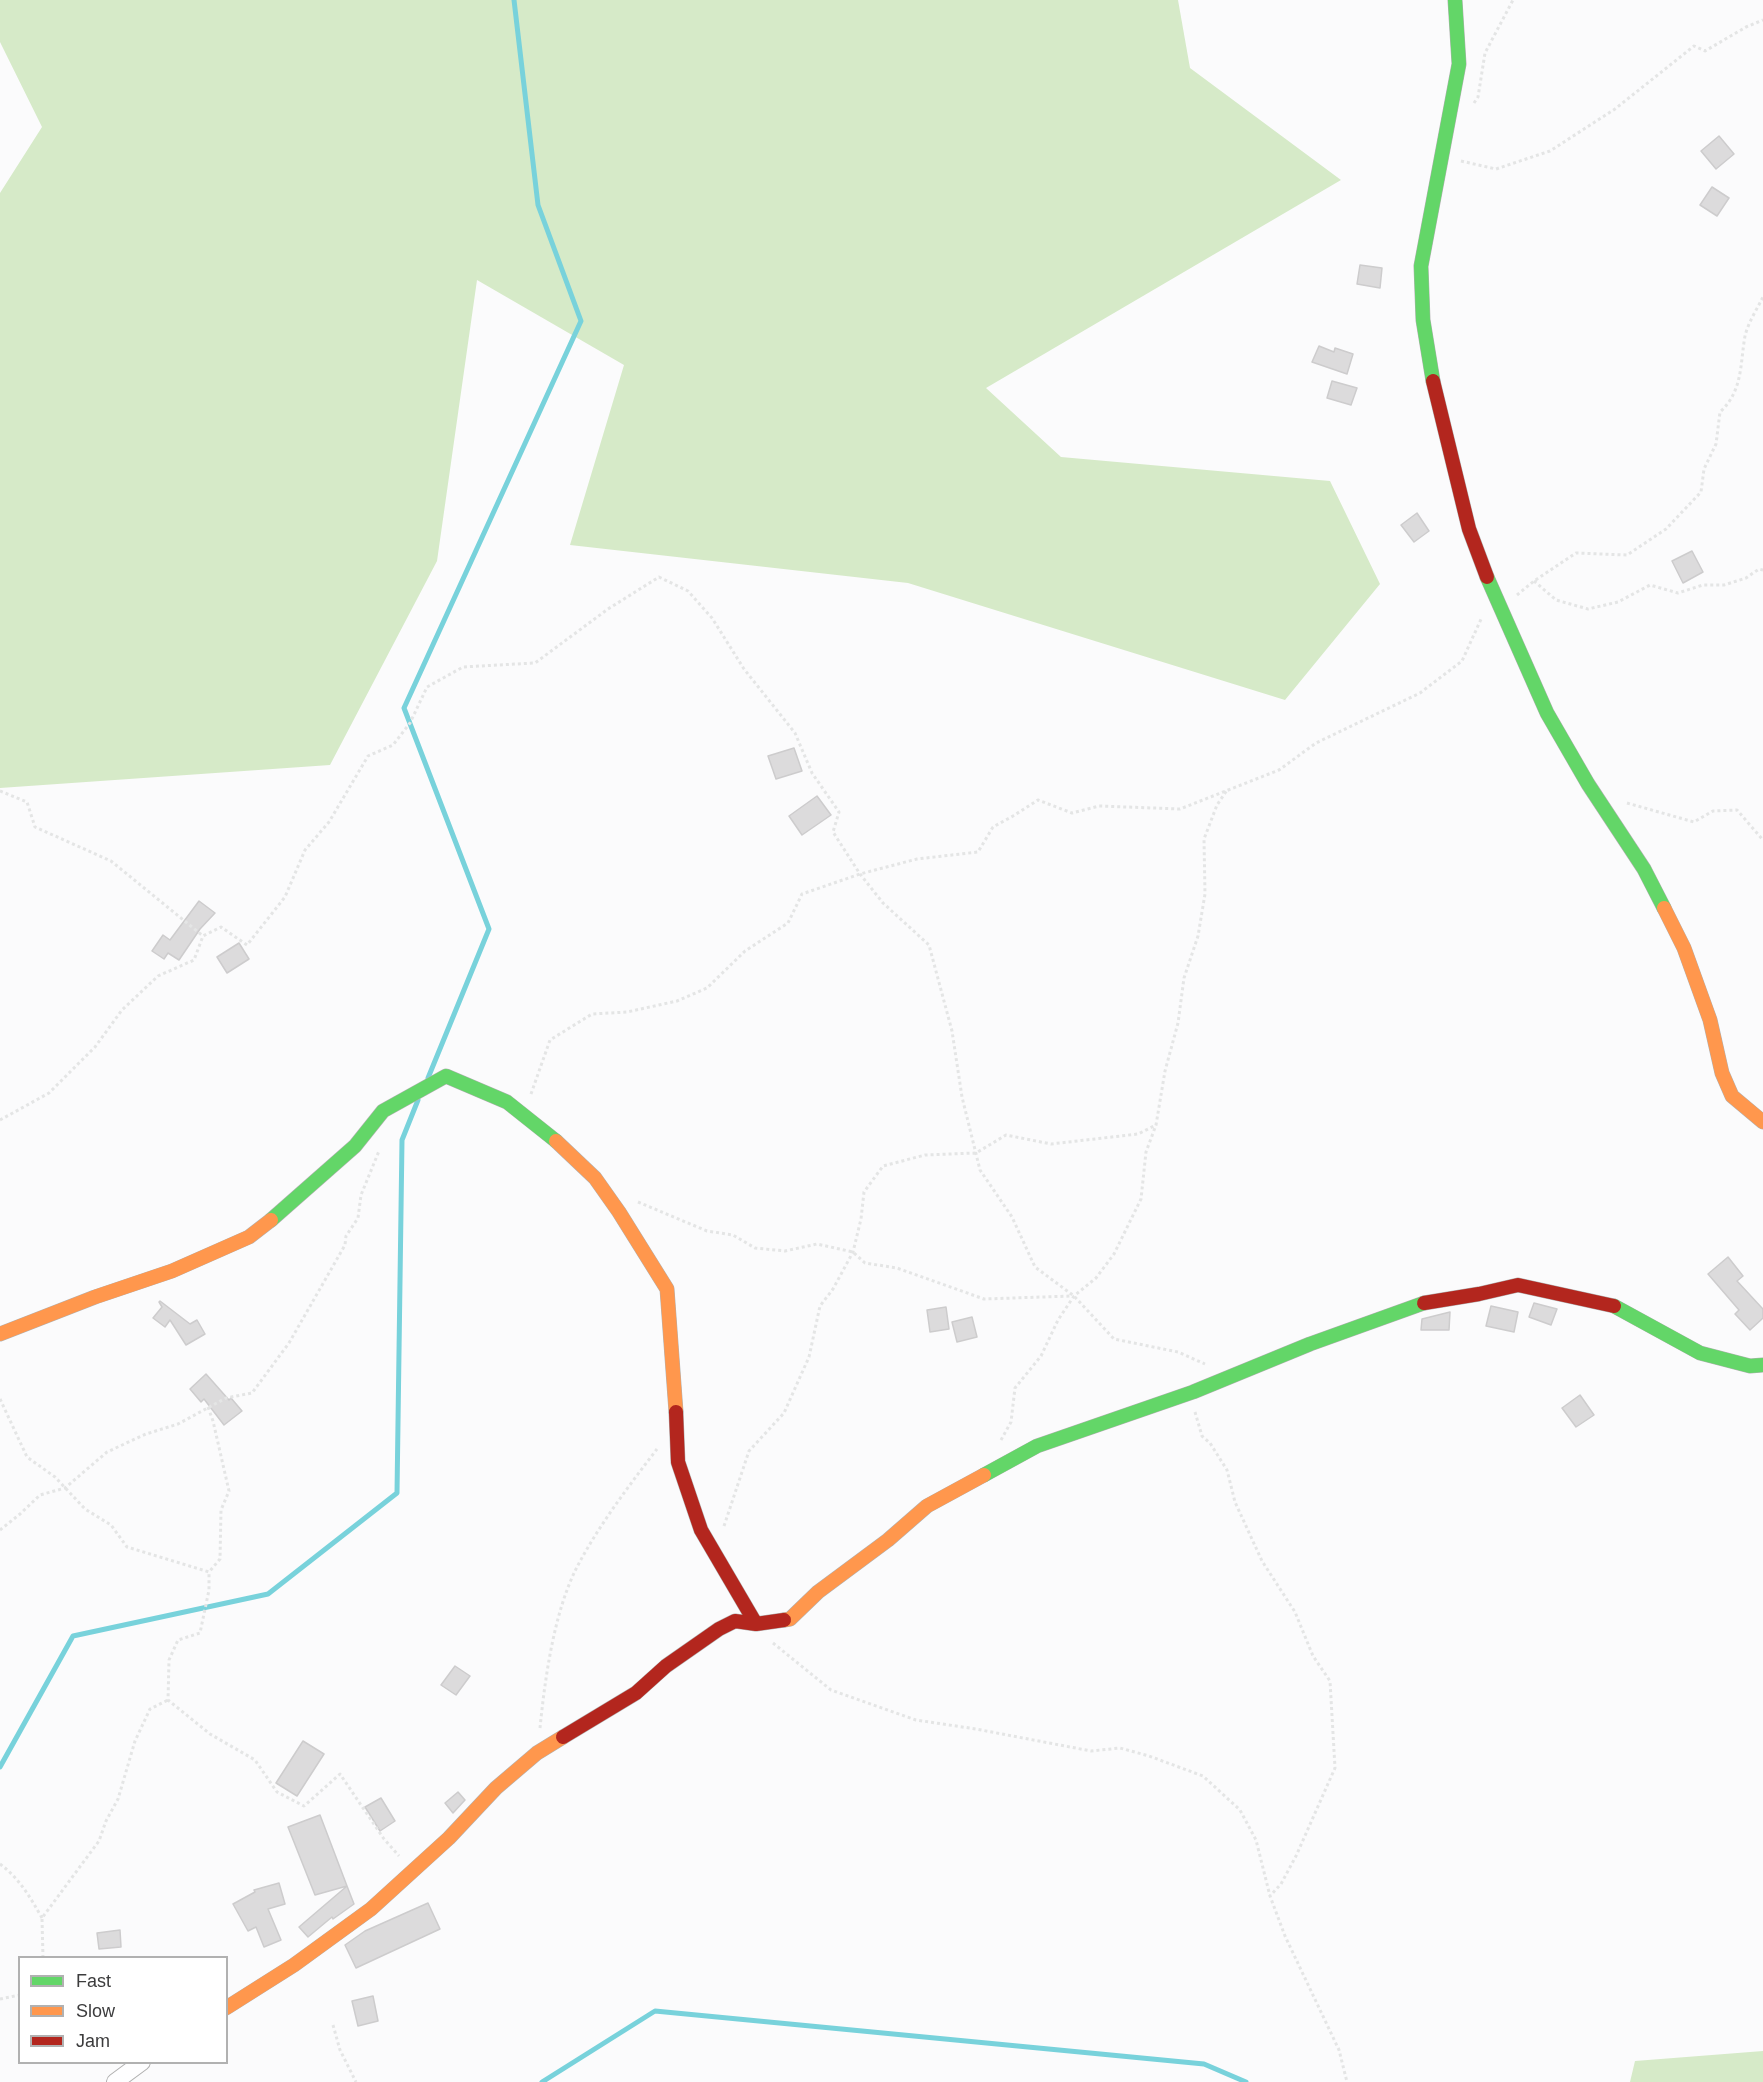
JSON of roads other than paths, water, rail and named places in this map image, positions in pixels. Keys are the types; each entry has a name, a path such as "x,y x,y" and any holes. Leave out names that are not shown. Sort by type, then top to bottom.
{"street":[{"path":"1455,0 1459,64 1421,266 1423,320 1435,393 1469,529 1486,574 1547,713 1588,784 1644,869 1684,948 1710,1020 1722,1073 1732,1096 1763,1122"},
{"path":"0,1334 95,1297 162,1275 249,1237 293,1202 355,1146 383,1111 446,1076 507,1102 549,1135 595,1178 667,1289 678,1462 702,1530 756,1624"},
{"path":"228,2007 294,1965 371,1909 449,1838 496,1788 537,1753 636,1693 666,1666 719,1629 735,1621 756,1624 789,1619 818,1592 888,1540 927,1506 1036,1446 1193,1392 1395,1312 1433,1300 1518,1286 1616,1306 1700,1353 1750,1366 1763,1365"},
{"path":"116,2082 139,2064"}],"waterway":[{"path":"428,1078 489,929 404,708 581,321 538,205 514,0"},
{"path":"0,1767 73,1636 268,1594 397,1493 402,1140 418,1100"},
{"path":"542,2082 655,2011 1204,2064 1246,2082"}]}
